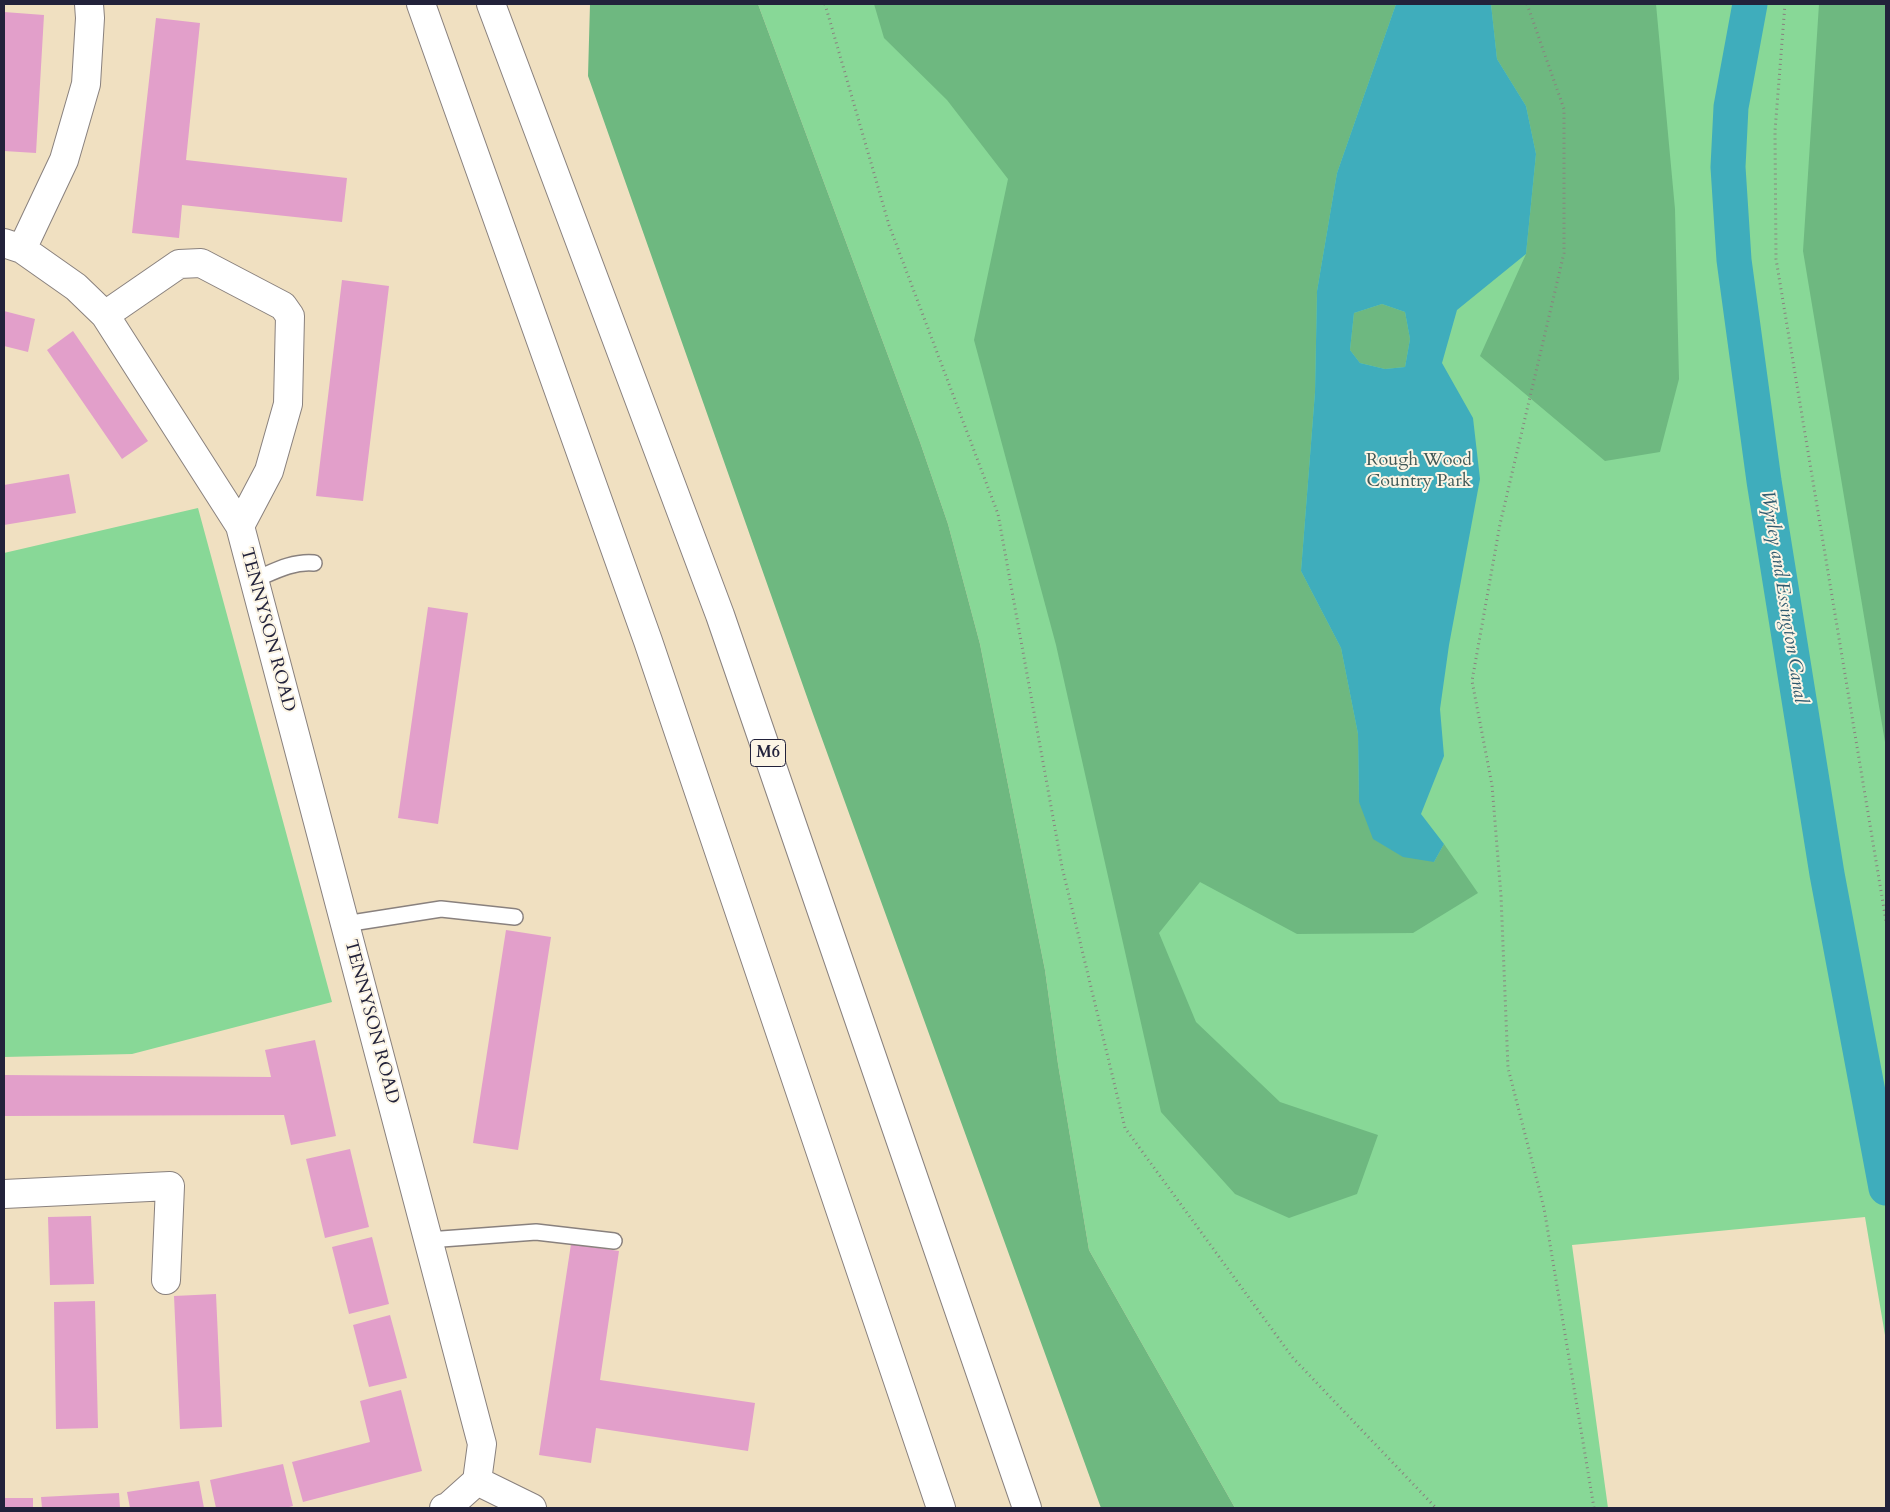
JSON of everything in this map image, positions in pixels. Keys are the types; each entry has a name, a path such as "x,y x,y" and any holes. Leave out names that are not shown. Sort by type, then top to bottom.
{"main road":[{"path":"13,246 64,160 86,84 90,18 89,4"},
{"path":"421,4 648,641 941,1508"},
{"name":"M6","path":"491,4 720,615 1027,1508"},
{"name":"TENNYSON ROAD","path":"13,246 76,287 105,315 240,526 482,1444 477,1482"},
{"name":"TENNYSON ROAD","path":"105,315 179,264 201,263 283,306 290,316 288,404 269,471 240,526"},
{"path":"4,1194 170,1186 166,1280"},
{"path":"446,1508 477,1482 532,1508"}],"lane":[{"path":"254,580 290,565 307,562 314,563"},
{"path":"345,924 442,910 515,916"},
{"path":"428,1240 536,1232 614,1241"}],"path":[{"path":"825,4 889,225 998,514 1062,867 1125,1128 1293,1358 1436,1508"},
{"path":"1527,4 1564,109 1564,253 1500,524 1472,681 1492,785 1501,896 1508,1068 1544,1208 1594,1508"},
{"path":"1784,4 1775,131 1776,259 1886,921"}],"green space":[{"path":"590,4 758,4 920,442 948,524 980,644 1045,970 1058,1064 1089,1250 1235,1508 1101,1508 813,714 588,76"},
{"name":"Rough Wood Country Park","path":"758,4 1886,4 1886,1341 1865,1217 1572,1245 1608,1508 1235,1508 1089,1250 1058,1064 1045,970 980,644 948,524 920,442"},
{"path":"874,4 1396,4 1337,173 1317,291 1315,392 1301,571 1341,648 1358,734 1359,802 1434,862 1444,844 1478,893 1413,933 1297,934 1200,882 1159,933 1196,1022 1280,1102 1378,1135 1357,1194 1289,1218 1235,1194 1161,1112 1056,645 974,340 1008,179 947,100 884,38"},
{"path":"1491,4 1656,4 1675,209 1679,379 1660,452 1605,461 1480,356 1526,254 1536,154 1526,106 1497,59"},
{"path":"1819,4 1886,4 1886,748 1803,251"},
{"path":"1382,304 1405,312 1410,339 1405,367 1385,369 1360,363 1350,350 1354,313"},
{"path":"198,508 332,1002 132,1054 4,1057 4,553"}],"water":[{"path":"1396,4 1491,4 1497,59 1526,106 1536,154 1526,254 1457,310 1442,363 1473,418 1480,479 1449,645 1440,709 1444,756 1421,814 1444,844 1434,862 1403,857 1373,839 1359,802 1358,734 1341,648 1301,571 1315,392 1317,291 1337,173","holes":["1382,304 1405,312 1410,339 1405,367 1385,369 1360,363 1350,350 1354,313"]}],"building":[{"path":"4,12 44,15 36,153 4,151"},
{"path":"156,18 200,23 186,160 347,178 342,222 182,205 179,238 132,233"},
{"path":"342,280 389,286 363,501 316,496"},
{"path":"4,311 35,319 28,352 4,346"},
{"path":"73,331 148,441 122,459 47,350"},
{"path":"69,474 76,513 4,525 4,485"},
{"path":"428,607 468,613 438,824 398,818"},
{"path":"506,930 551,937 518,1150 473,1143"},
{"path":"315,1040 336,1136 291,1145 284,1115 4,1116 4,1075 271,1077 265,1050"},
{"path":"350,1149 369,1227 325,1238 306,1159"},
{"path":"91,1216 94,1284 50,1285 48,1217"},
{"path":"372,1237 389,1304 349,1314 332,1247"},
{"path":"571,1244 619,1251 600,1380 755,1403 748,1451 596,1428 591,1463 539,1455"},
{"path":"216,1294 222,1427 180,1429 174,1296"},
{"path":"95,1301 98,1428 56,1429 54,1302"},
{"path":"390,1315 407,1378 369,1387 353,1325"},
{"path":"401,1390 422,1471 303,1502 292,1462 370,1442 360,1401"},
{"path":"283,1464 293,1506 285,1508 216,1508 210,1480"},
{"path":"199,1481 204,1508 130,1508 127,1492"},
{"path":"119,1493 120,1508 42,1508 41,1497"},
{"path":"4,1498 33,1498 33,1508 4,1508"}],"waterway":[{"name":"Wyrley and Essington Canal","path":"1750,4 1731,107 1728,167 1734,260 1764,481 1827,874 1886,1188"}]}
